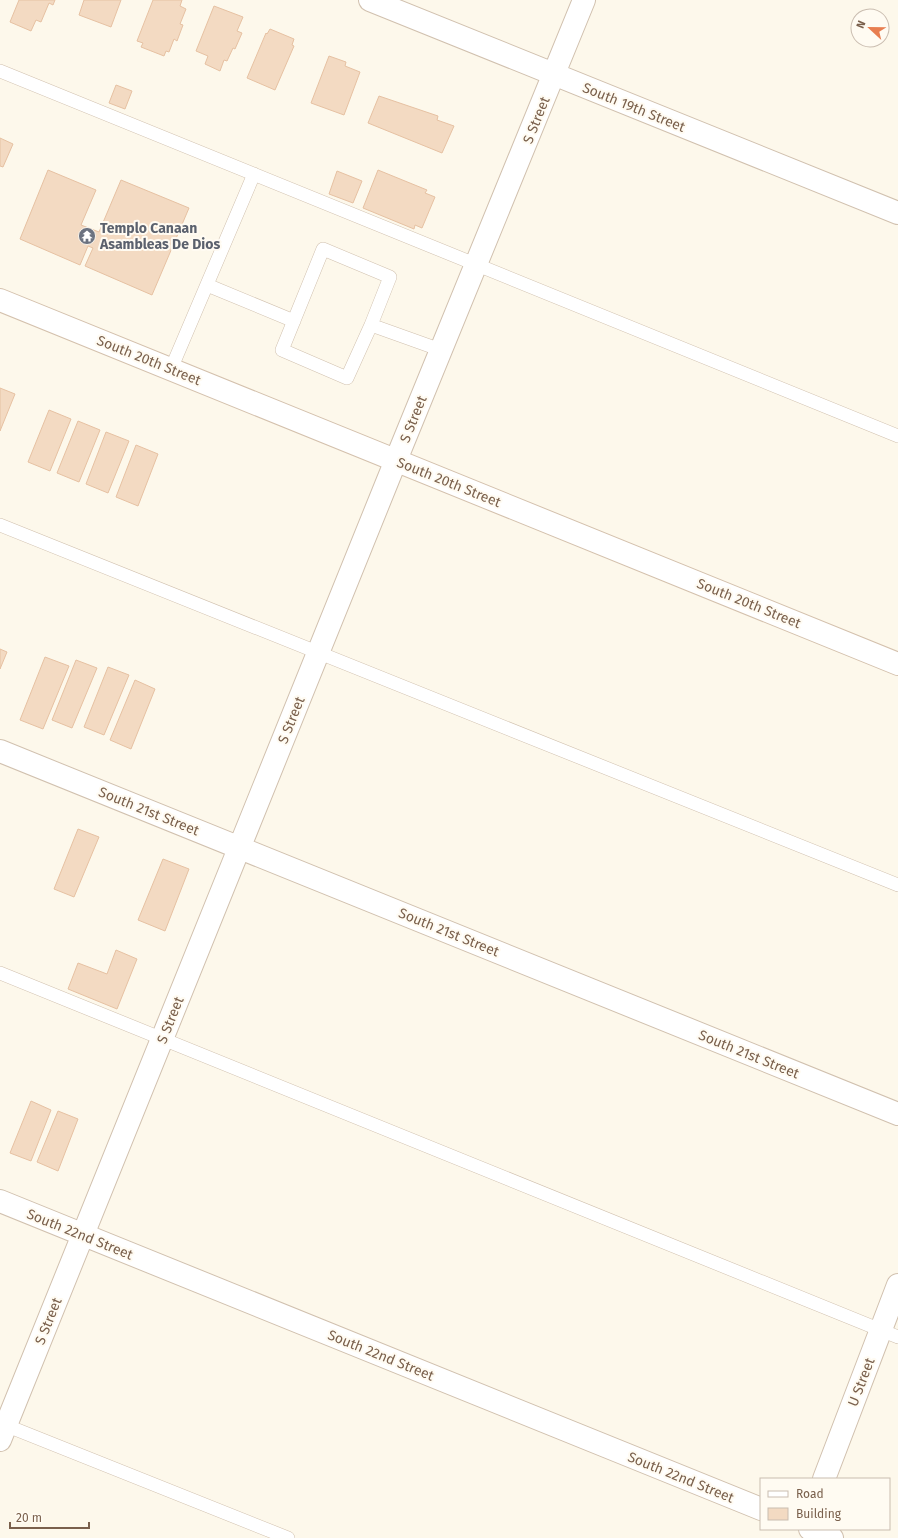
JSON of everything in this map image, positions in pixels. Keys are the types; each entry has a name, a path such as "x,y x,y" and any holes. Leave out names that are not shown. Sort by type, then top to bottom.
{"street":[{"name":"South 19th Street","path":"370,0 898,213"},
{"name":"S Street","path":"2,1430 83,1235 396,460 584,0"},
{"name":"South 20th Street","path":"0,300 898,664"},
{"name":"South 21st Street","path":"0,751 898,1114"},
{"name":"South 22nd Street","path":"0,1201 760,1509"},
{"name":"U Street","path":"824,1478 889,1334 898,1285"},
{"path":"812,1530 832,1538"}],"lane":[{"path":"0,72 477,264 898,436"},
{"path":"171,369 254,174"},
{"path":"324,249 390,277 371,325 346,378 282,350 324,249"},
{"path":"207,285 294,321"},
{"path":"371,325 441,350"},
{"path":"0,525 898,885"},
{"path":"0,973 889,1334"},
{"path":"2,1430 288,1538"}],"building":[{"path":"19,0 55,0 53,5 49,3 41,22 36,20 31,31 10,22"},
{"path":"84,0 121,0 111,27 79,15"},
{"path":"153,0 182,0 180,6 186,9 180,24 183,25 177,41 174,39 169,52 166,51 164,56 141,47 143,43 137,41"},
{"path":"214,6 243,17 237,31 242,33 235,49 233,48 227,61 224,60 220,71 205,64 208,56 196,51"},
{"path":"270,29 294,39 292,45 294,46 275,90 247,78 266,33 267,34"},
{"path":"329,56 346,62 345,66 360,72 344,115 311,103"},
{"path":"116,85 132,91 125,109 109,103"},
{"path":"379,96 438,116 437,120 454,126 442,153 368,123"},
{"path":"0,138 13,144 3,167 0,166"},
{"path":"48,170 96,190 81,225 99,232 121,180 189,208 152,295 85,266 93,248 88,246 80,265 20,239"},
{"path":"378,170 427,190 425,193 435,197 422,228 415,225 414,229 363,208"},
{"path":"337,171 362,181 353,203 329,194"},
{"path":"0,388 15,394 0,431"},
{"path":"49,410 71,419 50,471 28,462"},
{"path":"78,421 100,430 79,482 57,473"},
{"path":"106,432 129,441 108,493 86,484"},
{"path":"136,445 158,454 138,506 116,497"},
{"path":"0,649 7,652 0,669"},
{"path":"45,657 69,666 43,729 20,720"},
{"path":"76,660 97,668 72,728 52,720"},
{"path":"108,667 129,675 104,735 84,727"},
{"path":"135,680 155,689 131,749 110,740"},
{"path":"78,829 99,837 74,897 54,889"},
{"path":"163,859 189,869 165,931 138,920"},
{"path":"116,950 137,959 117,1009 68,989 78,963 107,974"},
{"path":"31,1101 51,1110 31,1161 10,1153"},
{"path":"58,1111 78,1119 58,1171 37,1162"}],"place":[{"name":"Templo Canaan Asambleas De Dios","path":"87,236"}]}
